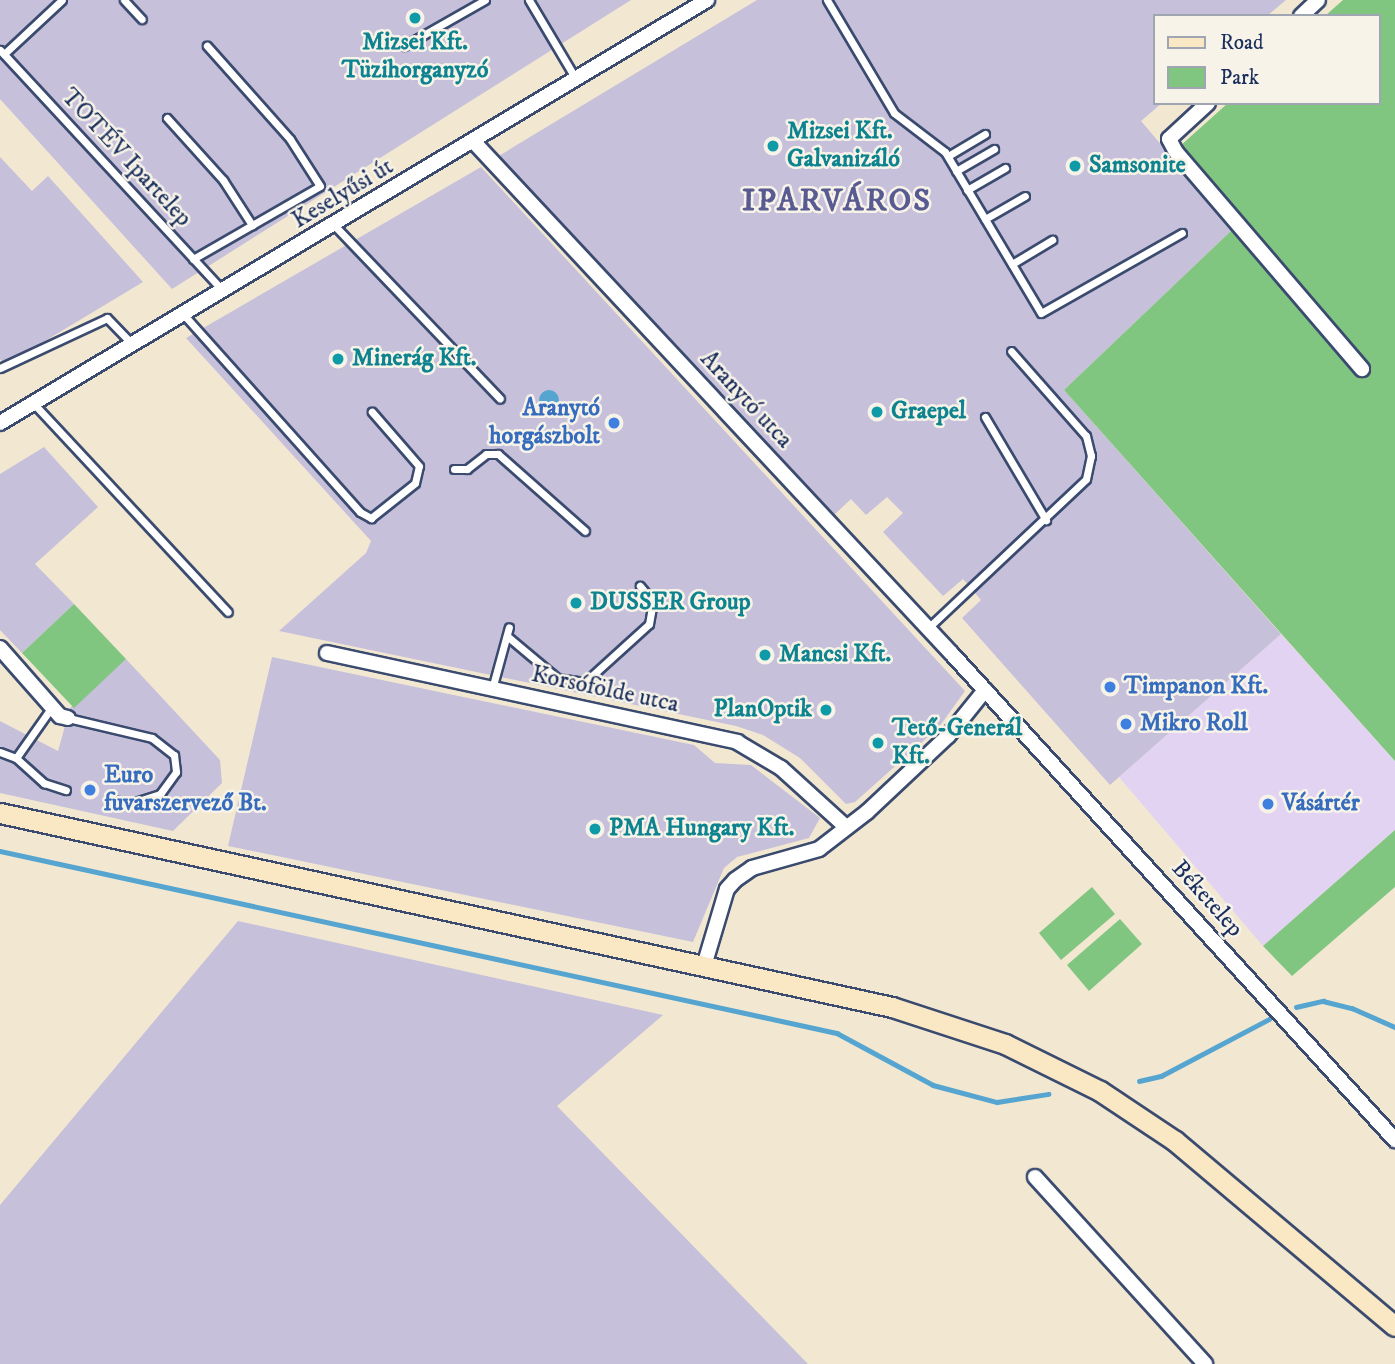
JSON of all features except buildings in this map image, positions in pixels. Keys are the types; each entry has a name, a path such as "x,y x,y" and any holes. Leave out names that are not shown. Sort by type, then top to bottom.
{"main road":[{"path":"0,813 704,966 933,1019 1054,1066 1175,1141 1395,1326"}],"street":[{"name":"Keselyűsi út","path":"0,423 224,292 707,0"},
{"path":"1303,14 1318,0"},
{"path":"1206,105 1169,139 1176,152 1362,369"},
{"name":"Aranytó utca","path":"474,142 985,690"},
{"path":"0,648 52,707 68,719"},
{"name":"Korsófölde utca","path":"327,653 737,742 782,768 846,827"},
{"path":"704,966 727,889 735,880 752,868 819,849 948,736 985,690"},
{"name":"Béketelep","path":"985,690 1395,1140"},
{"path":"1035,1177 1205,1364"}],"lane":[{"path":"2,52 62,0"},
{"path":"124,0 142,19"},
{"path":"404,46 485,0"},
{"path":"529,0 576,79"},
{"path":"827,0 894,113 947,156 1041,313 1182,233"},
{"path":"193,259 320,186 290,139 207,46"},
{"name":"TOTÉV Ipartelep","path":"2,52 224,292"},
{"path":"167,118 223,180 252,225"},
{"path":"947,156 985,134"},
{"path":"956,171 994,149"},
{"path":"967,190 1005,168"},
{"path":"985,219 1025,196"},
{"path":"334,225 500,399"},
{"path":"1012,264 1052,240"},
{"path":"184,315 360,512 371,518 415,483 419,466 372,412"},
{"path":"0,368 107,318 133,345"},
{"path":"928,628 1046,520 1086,479 1089,446 1080,426 1011,351"},
{"path":"34,404 228,612"},
{"path":"985,417 1046,520"},
{"path":"453,469 467,469 486,454 498,454 585,531"},
{"path":"507,636 557,678 584,681 649,624 653,602 640,586"},
{"path":"492,689 509,627"},
{"path":"16,758 52,707"},
{"path":"68,719 152,738 174,755 176,772 160,794 133,803 111,800"},
{"path":"0,752 16,758 44,783 66,789"}],"shaded area":[{"path":"0,0 631,0 172,289 0,99"},
{"path":"757,0 1286,0 1269,14 1154,14 1154,105 1160,105 1141,121 1233,229 1064,390 1281,634 1110,785 962,618 981,600 963,579 943,596 883,532 903,513 887,497 866,515 851,499 834,515 497,157"},
{"path":"0,157 32,191 48,176 143,282 5,365 0,359"},
{"path":"481,167 965,691 939,727 855,802 846,804 800,758 763,735 736,726 279,631 366,553 371,541 186,338"},
{"path":"44,447 98,507 35,564 74,604 22,653 0,630 0,474"},
{"name":"Vásártér","path":"1281,634 1395,761 1395,830 1263,946 1119,777"},
{"path":"272,657 694,745 715,763 751,765 820,818 809,838 737,857 724,868 693,942 228,846"},
{"path":"126,659 220,760 222,783 173,831 0,793 0,721 58,751 70,708"},
{"path":"238,921 663,1015 557,1106 808,1364 0,1364 0,1205"}],"green space":[{"path":"1343,0 1395,0 1395,761 1064,390 1233,229 1169,156 1226,105 1381,105 1381,14 1327,14"},
{"path":"74,604 126,659 74,708 22,653"},
{"path":"1395,830 1395,887 1292,976 1263,946"},
{"path":"1092,887 1115,914 1061,960 1039,933"},
{"path":"1120,919 1142,944 1089,991 1067,965"}],"water":[{"path":"549,390 556,393 559,400 556,407 549,410 542,407 539,400 542,393"}],"waterway":[{"path":"0,851 837,1033 933,1085 997,1102 1048,1094"},
{"path":"1296,1007 1323,1001 1352,1008 1395,1027"},
{"path":"1139,1081 1161,1076 1269,1019"}],"place":[{"name":"Mizsei Kft. Tüzihorganyzó","path":"415,18"},
{"name":"Mizsei Kft. Galvanizáló","path":"773,146"},
{"name":"Samsonite","path":"1075,166"},
{"name":"Minerág Kft.","path":"338,359"},
{"name":"Graepel","path":"877,412"},
{"name":"Aranytó horgászbolt","path":"614,423"},
{"name":"DUSSER Group","path":"576,603"},
{"name":"Mancsi Kft.","path":"765,655"},
{"name":"Timpanon Kft.","path":"1110,687"},
{"name":"PlanOptik","path":"826,710"},
{"name":"Mikro Roll","path":"1126,724"},
{"name":"Tető-Generál Kft.","path":"878,743"},
{"name":"Euro fuvarszervező Bt.","path":"90,790"},
{"name":"Vásártér","path":"1268,804"},
{"name":"PMA Hungary Kft.","path":"595,829"}],"district":[{"name":"IPARVÁROS","path":"837,201"}]}
